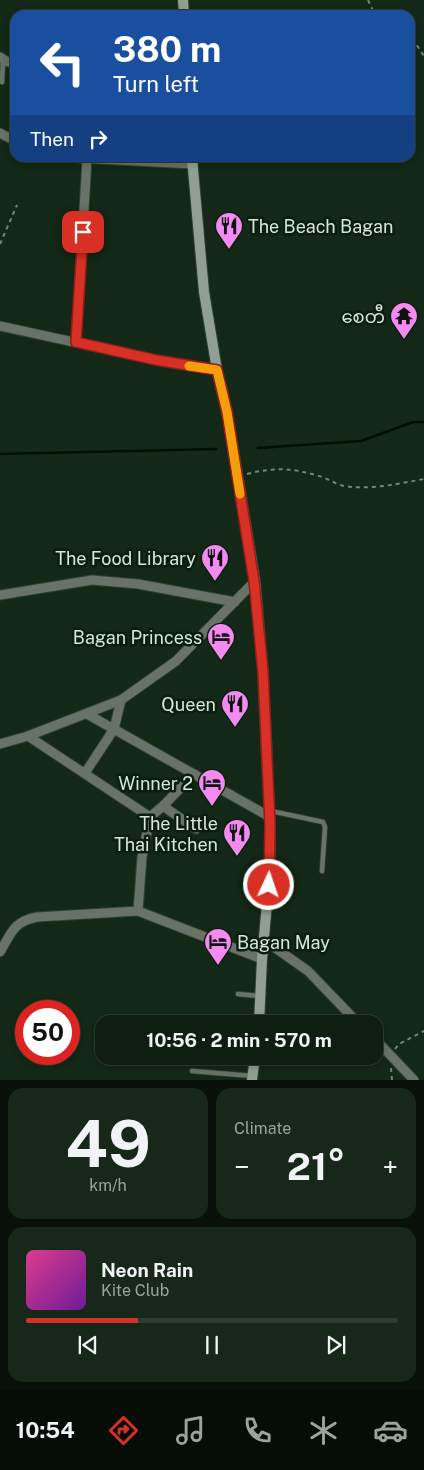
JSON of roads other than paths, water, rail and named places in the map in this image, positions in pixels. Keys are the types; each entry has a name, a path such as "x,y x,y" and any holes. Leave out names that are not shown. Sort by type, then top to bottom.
{"main road":[{"path":"192,162 204,292 238,477 254,581 263,672 270,814 270,870 259,1015"},
{"path":"252,1078 254,1065"}],"street":[{"path":"76,342 83,162"},
{"path":"0,326 156,360 217,370"},
{"path":"0,595 92,580 138,584 235,602"},
{"path":"0,744 28,736 120,700 176,661 254,581"},
{"path":"85,773 114,728 120,700"},
{"path":"86,714 270,814"},
{"path":"28,736 150,817"},
{"path":"138,911 142,857 150,817 194,774"},
{"path":"163,806 196,829"},
{"path":"0,952 14,928 23,920 37,917 138,911 262,958"},
{"path":"264,940 308,971 351,1015"},
{"path":"383,1048 414,1080"}],"lane":[{"path":"2,59 2,82"},
{"path":"270,814 323,822 325,828 322,871"},
{"path":"238,994 260,996"},
{"path":"192,1070 252,1078"}],"waterway":[{"path":"258,448 361,441 413,422 424,422"},
{"path":"0,454 216,449"}],"place":[{"name":"The Beach Bagan","path":"229,250"},
{"name":"စေတီ","path":"404,340"},
{"name":"The Food Library","path":"215,582"},
{"name":"Bagan Princess","path":"221,661"},
{"name":"Queen","path":"235,728"},
{"name":"Winner 2","path":"212,807"},
{"name":"The Little Thai Kitchen","path":"237,857"},
{"name":"Bagan May","path":"218,966"}]}
